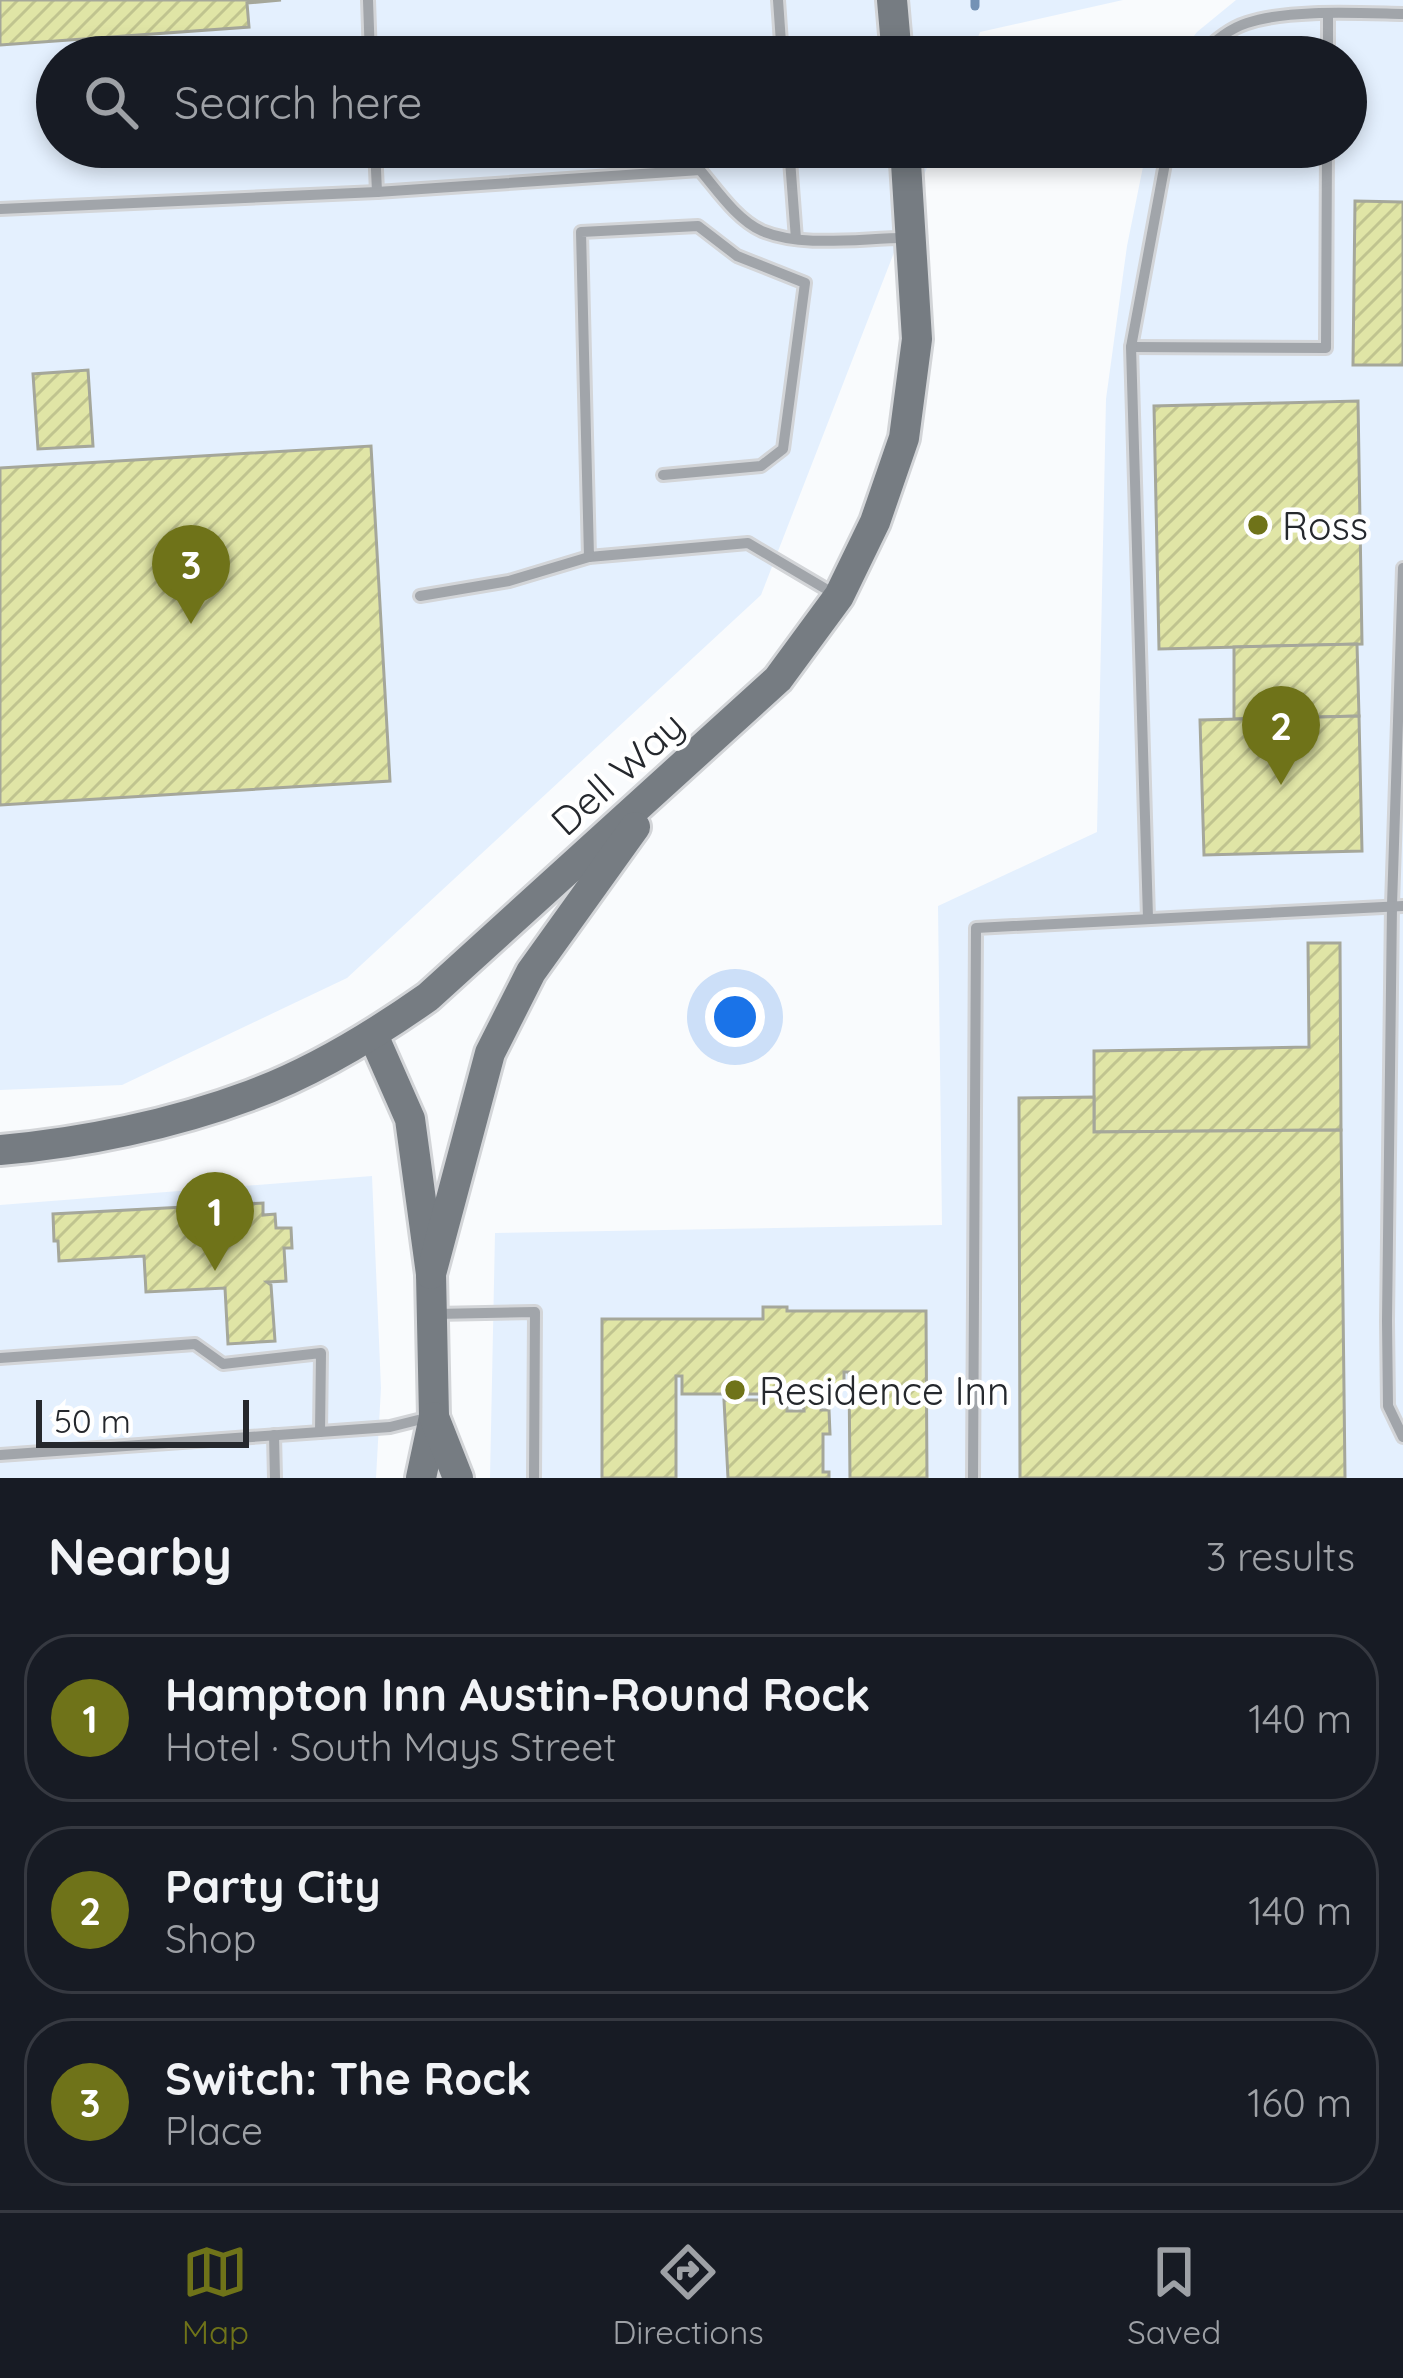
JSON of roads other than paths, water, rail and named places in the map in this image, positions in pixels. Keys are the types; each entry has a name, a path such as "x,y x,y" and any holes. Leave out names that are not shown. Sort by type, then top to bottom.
{"street":[{"path":"892,0 895,36"},
{"name":"Dell Way","path":"0,1150 135,1127 252,1095 374,1035 428,997 778,679 838,596 875,522 904,438 916,339 906,168"},
{"path":"431,1274 490,1053 531,972 671,778"},
{"path":"374,1035 410,1119 431,1274 434,1417 421,1478"},
{"path":"434,1417 458,1478"}],"lane":[{"path":"368,0 369,36"},
{"path":"778,0 781,36"},
{"path":"1328,13 1328,36"},
{"path":"1222,36 1246,23 1328,13 1403,14"},
{"path":"375,168 377,192"},
{"path":"791,168 796,239"},
{"path":"1148,917 1131,347 1164,168"},
{"path":"1131,347 1325,348 1327,168"},
{"path":"0,209 377,192 700,170 759,230 796,239 912,238"},
{"path":"589,557 581,232 698,226 737,256 805,283 783,449 760,466 663,475"},
{"path":"420,596 509,581 589,557 748,543 838,596"},
{"path":"1403,568 1387,1363 1388,1406 1403,1437"},
{"path":"974,1478 976,928 1398,905"},
{"path":"432,1314 535,1312 534,1478"},
{"path":"0,1358 195,1344 223,1364 321,1353 320,1432"},
{"path":"0,1455 390,1426 434,1417"},
{"path":"274,1435 275,1478"}],"waterway":[{"path":"975,0 975,6"}],"place":[{"name":"Ross","path":"1258,525"},
{"name":"Switch: The Rock","path":"191,624"},
{"name":"Party City","path":"1281,785"},
{"name":"Hampton Inn Austin-Round Rock","path":"215,1271"},
{"name":"Residence Inn","path":"735,1390"}]}
